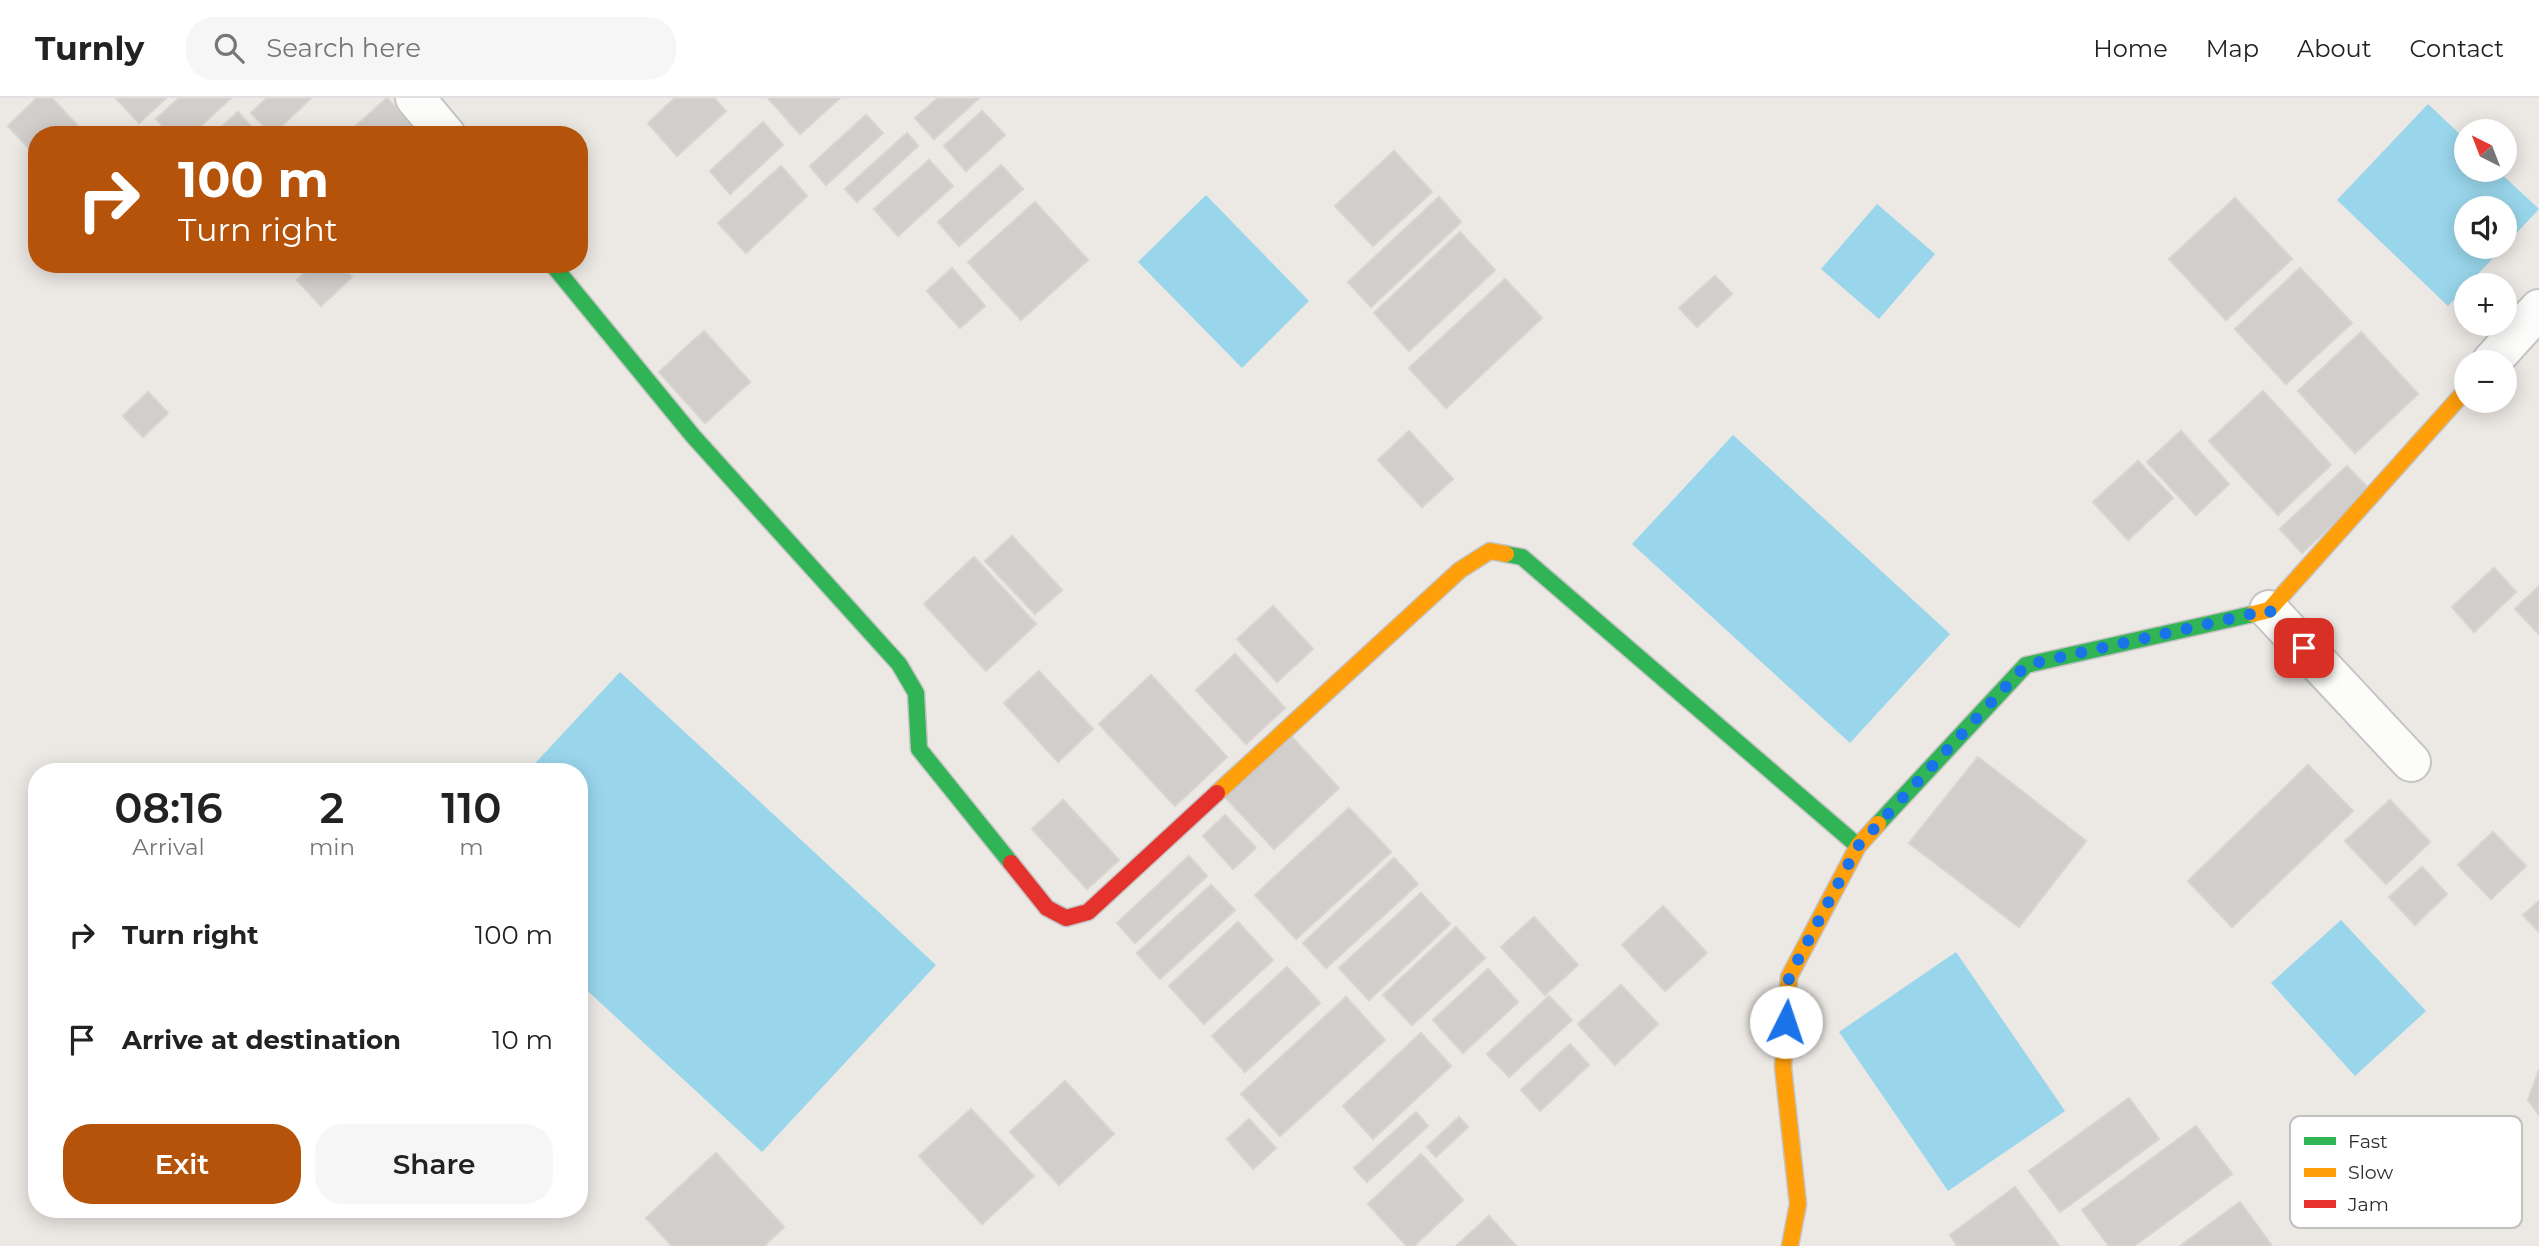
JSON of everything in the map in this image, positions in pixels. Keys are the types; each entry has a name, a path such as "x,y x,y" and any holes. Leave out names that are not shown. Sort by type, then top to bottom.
{"street":[{"path":"415,98 438,126"},
{"path":"559,273 694,436 899,664 916,693 919,749 1047,908 1066,918 1088,912 1450,579 1490,551 1522,557 1858,846"},
{"path":"2502,350 2539,309"},
{"path":"1790,1246 1798,1204 1783,1067 1789,977 1858,846 2026,665 2269,610 2454,403"},
{"path":"2269,610 2412,762"}],"water":[{"path":"2428,104 2454,129 2454,182 2510,182 2539,209 2517,232 2517,196 2454,196 2454,259 2492,259 2479,273 2454,273 2454,300 2448,306 2337,200"},
{"path":"1206,195 1309,301 1242,368 1138,262"},
{"path":"1877,204 1935,254 1879,319 1821,269"},
{"path":"1733,435 1950,634 1850,743 1632,544"},
{"path":"620,672 936,965 762,1152 588,991 588,763 535,763"},
{"path":"2341,920 2426,1011 2355,1076 2271,983"},
{"path":"1956,952 2065,1111 1948,1191 1839,1032"}],"building":[{"path":"37,98 52,98 78,126 28,126 28,147 8,126"},
{"path":"116,98 166,98 139,123"},
{"path":"179,98 231,98 201,126 163,126 156,119"},
{"path":"267,98 311,98 281,126 263,126 251,113"},
{"path":"387,98 413,126 356,126"},
{"path":"675,98 714,98 726,111 677,156 648,123"},
{"path":"768,98 840,98 800,134"},
{"path":"938,98 979,98 934,139 915,118"},
{"path":"982,111 1005,135 966,171 944,146"},
{"path":"238,112 251,126 223,126"},
{"path":"866,115 883,133 826,185 810,166"},
{"path":"763,122 783,145 730,194 710,171"},
{"path":"907,133 918,146 857,202 845,189"},
{"path":"1394,151 1432,192 1373,246 1335,206"},
{"path":"929,160 953,186 898,236 874,209"},
{"path":"1001,165 1023,189 959,246 938,222"},
{"path":"781,166 807,196 746,253 718,223"},
{"path":"1439,197 1461,222 1371,307 1348,282"},
{"path":"2235,198 2292,259 2226,320 2169,259"},
{"path":"1035,202 1088,260 1021,320 968,262"},
{"path":"1460,232 1495,270 1409,351 1374,313"},
{"path":"952,268 985,306 960,328 927,291"},
{"path":"2300,268 2352,323 2286,384 2235,329"},
{"path":"304,273 348,273 352,277 321,306 297,280"},
{"path":"1715,276 1732,294 1697,327 1679,308"},
{"path":"1505,279 1542,318 1446,408 1409,368"},
{"path":"704,331 750,382 705,423 659,372"},
{"path":"2361,332 2418,394 2355,453 2298,391"},
{"path":"2263,391 2331,465 2278,515 2209,441"},
{"path":"148,392 168,413 143,437 123,416"},
{"path":"1409,431 1453,479 1422,507 1378,460"},
{"path":"2181,431 2229,484 2196,515 2147,462"},
{"path":"2138,461 2173,498 2128,540 2093,502"},
{"path":"2347,466 2370,490 2302,553 2280,529"},
{"path":"1012,536 1062,590 1035,614 985,561"},
{"path":"974,557 1036,624 986,671 924,604"},
{"path":"2494,568 2516,592 2474,632 2452,607"},
{"path":"2539,586 2539,634 2515,609"},
{"path":"1273,606 1313,649 1277,682 1237,639"},
{"path":"1235,654 1285,708 1246,744 1196,690"},
{"path":"1039,671 1093,729 1058,762 1004,703"},
{"path":"1151,675 1227,757 1175,806 1099,724"},
{"path":"1290,735 1339,788 1274,849 1224,796"},
{"path":"1978,757 2086,841 2019,927 1909,843"},
{"path":"2308,765 2353,811 2232,927 2188,881"},
{"path":"1063,800 1119,860 1087,889 1032,829"},
{"path":"2390,800 2430,842 2386,884 2345,841"},
{"path":"1349,808 1391,852 1296,939 1255,895"},
{"path":"1225,815 1256,848 1233,869 1203,836"},
{"path":"2493,832 2526,866 2491,899 2458,865"},
{"path":"1189,856 1207,876 1135,943 1117,923"},
{"path":"1394,858 1418,884 1326,968 1303,943"},
{"path":"2422,867 2447,894 2415,925 2389,897"},
{"path":"1211,885 1235,910 1160,979 1137,953"},
{"path":"1421,893 1450,924 1369,1000 1339,968"},
{"path":"2539,901 2539,932 2523,915"},
{"path":"1663,906 1707,953 1665,991 1622,945"},
{"path":"1534,917 1578,965 1545,995 1501,947"},
{"path":"1238,922 1273,960 1204,1024 1169,986"},
{"path":"1456,927 1485,958 1412,1025 1383,995"},
{"path":"1287,967 1320,1003 1245,1072 1212,1036"},
{"path":"1488,969 1518,1002 1463,1053 1433,1020"},
{"path":"1621,985 1658,1024 1615,1065 1578,1024"},
{"path":"1549,996 1572,1020 1509,1077 1487,1054"},
{"path":"1346,997 1385,1040 1280,1136 1241,1094"},
{"path":"1421,1033 1451,1066 1373,1139 1343,1106"},
{"path":"1570,1044 1589,1065 1540,1111 1521,1090"},
{"path":"2539,1070 2539,1115 2528,1100"},
{"path":"1065,1081 1114,1134 1059,1185 1010,1132"},
{"path":"2129,1098 2159,1139 2060,1212 2029,1171"},
{"path":"971,1109 1034,1176 982,1224 919,1156"},
{"path":"1416,1112 1428,1126 1367,1182 1354,1168"},
{"path":"1459,1117 1468,1127 1436,1157 1427,1147"},
{"path":"1249,1119 1276,1148 1253,1169 1227,1139"},
{"path":"2196,1126 2232,1174 2134,1246 2109,1246 2082,1210"},
{"path":"716,1153 784,1227 764,1246 672,1246 646,1218"},
{"path":"1421,1154 1463,1200 1414,1246 1407,1246 1368,1204"},
{"path":"2015,1187 2059,1246 1957,1246 1950,1235"},
{"path":"2240,1202 2272,1246 2180,1246"},
{"path":"1489,1216 1516,1246 1456,1246"}],"traffic: fast":[{"path":"559,273 693,436 899,664 916,693 919,749 1011,863"},
{"path":"1506,554 1522,557 1858,846"},
{"path":"1878,824 2026,665 2253,614"}],"traffic: slow":[{"path":"2253,614 2269,610 2454,403"},
{"path":"1217,793 1460,570 1490,551 1506,554"},
{"path":"1790,1246 1798,1204 1783,1067 1789,977 1858,846 1878,824"}],"traffic: jam":[{"path":"1011,863 1047,908 1066,918 1088,912 1217,793"}],"route":[{"path":"1786,1022 1789,977 1858,846 2026,665 2269,610 2304,648"}]}
